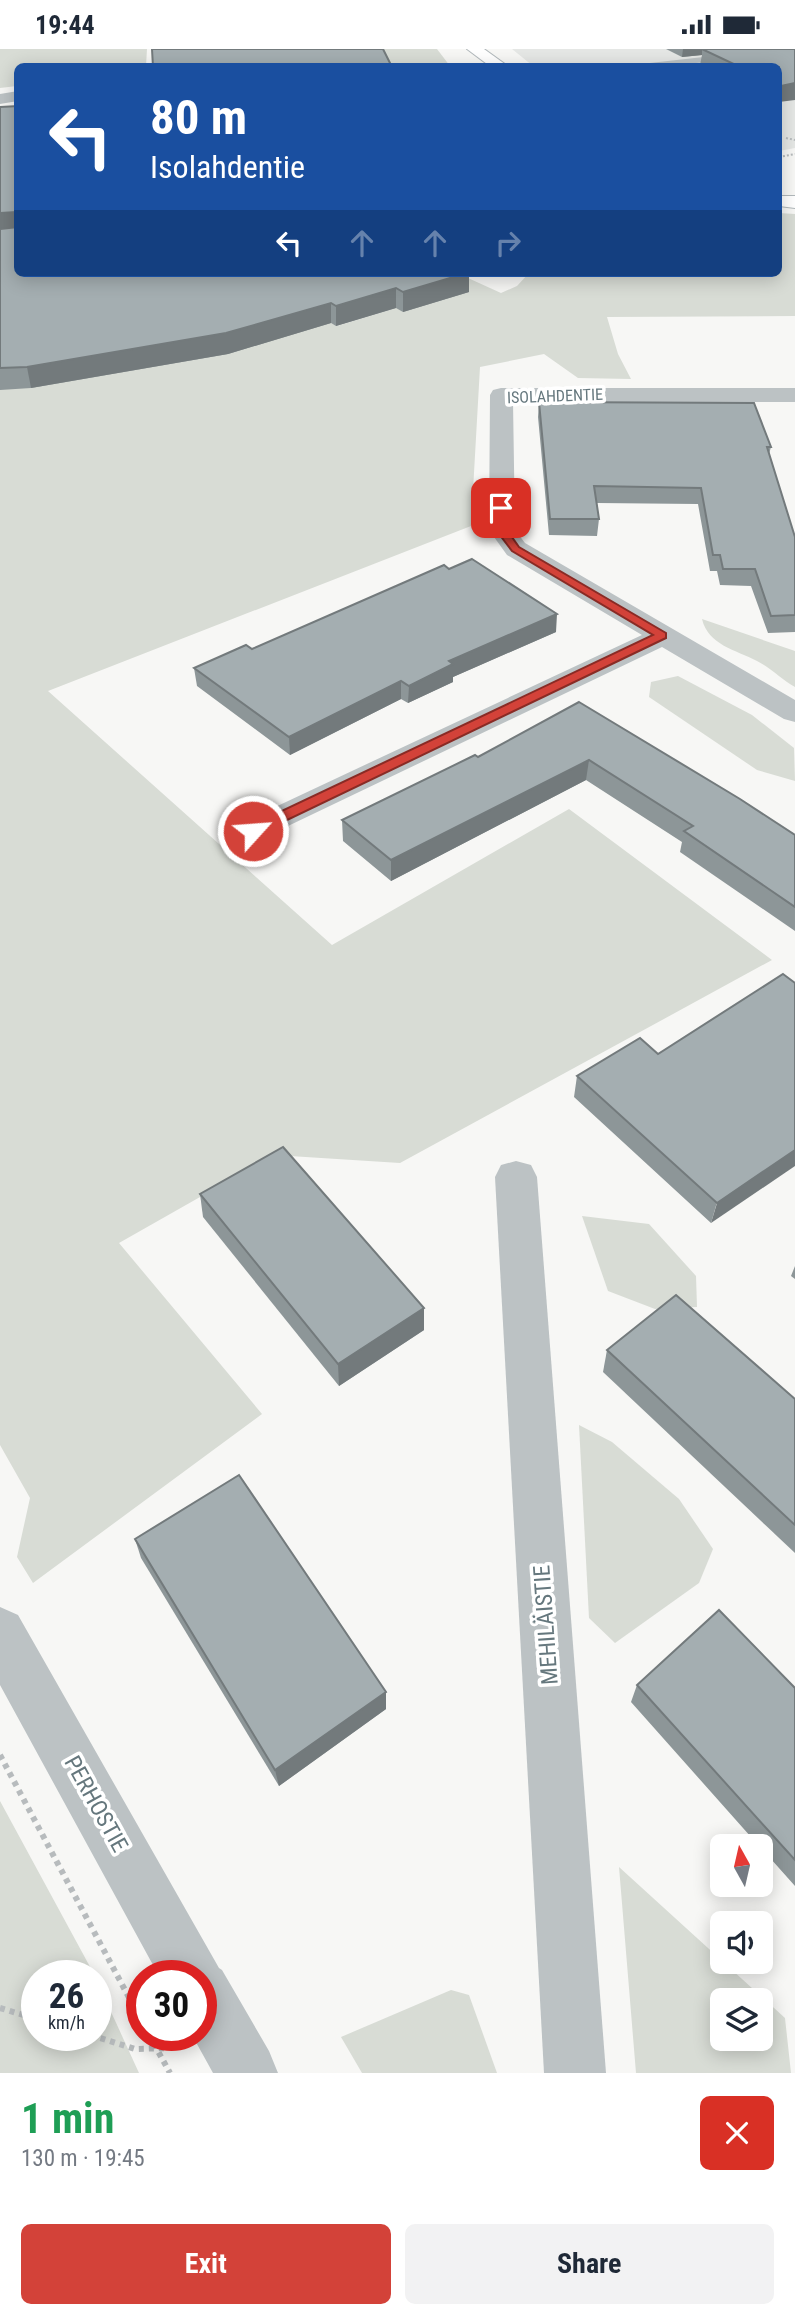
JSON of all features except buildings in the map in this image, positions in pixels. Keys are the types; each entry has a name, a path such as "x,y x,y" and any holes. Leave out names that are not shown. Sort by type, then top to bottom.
{"main road":[{"path":"474,49 496,63"}],"street":[{"name":"ISOLAHDENTIE","path":"795,395 501,395 502,530 516,549 795,713"},
{"path":"253,831 662,636"},
{"name":"MEHILÄISTIE","path":"516,1177 575,2073"},
{"name":"PERHOSTIE","path":"0,1633 183,1960"},
{"path":"217,2020 239,2060"}],"lane":[{"path":"662,63 783,52 779,49"}],"path":[{"path":"786,138 795,140"},
{"path":"0,1755 126,1992"},
{"path":"0,2008 21,2014"},
{"path":"157,2051 170,2073"},
{"path":"171,2051 239,2060"}],"shaded area":[{"path":"0,49 147,49 146,63 14,63 14,86 0,88"},
{"path":"384,49 437,49 448,63 262,63"},
{"path":"512,49 795,49 795,148 782,150 782,63 529,63"},
{"path":"782,213 795,214 795,316 607,317 618,354 631,379 578,378 544,354 480,367 471,526 48,691 332,945 569,809 772,960 400,1163 274,1155 119,1243 262,1414 33,1583 17,1557 30,1498 0,1445 0,368 41,386 220,355 0,320 331,323 337,326 396,308 468,278 501,293 517,286 525,277 782,277"},
{"path":"702,619 795,651 795,687 762,664 717,641 705,628"},
{"path":"678,676 752,715 794,748 795,781 757,770 649,697 651,682"},
{"path":"582,1216 649,1224 696,1276 697,1307 655,1309 608,1291"},
{"path":"579,1425 612,1442 679,1499 713,1549 699,1583 615,1643 589,1618"},
{"path":"0,1801 86,1960 21,1960 21,2051 112,2051 112,2014 126,2045 126,2051 129,2051 139,2073 0,2073"},
{"path":"619,1867 710,1950 710,1974 737,1974 752,1988 710,1988 710,2051 773,2051 773,2007 785,2018 791,2073 636,2073"},
{"path":"451,1990 469,1995 497,2073 362,2073 341,2037"}],"route":[{"path":"253,831 662,636 516,549 502,530 501,508"}]}
